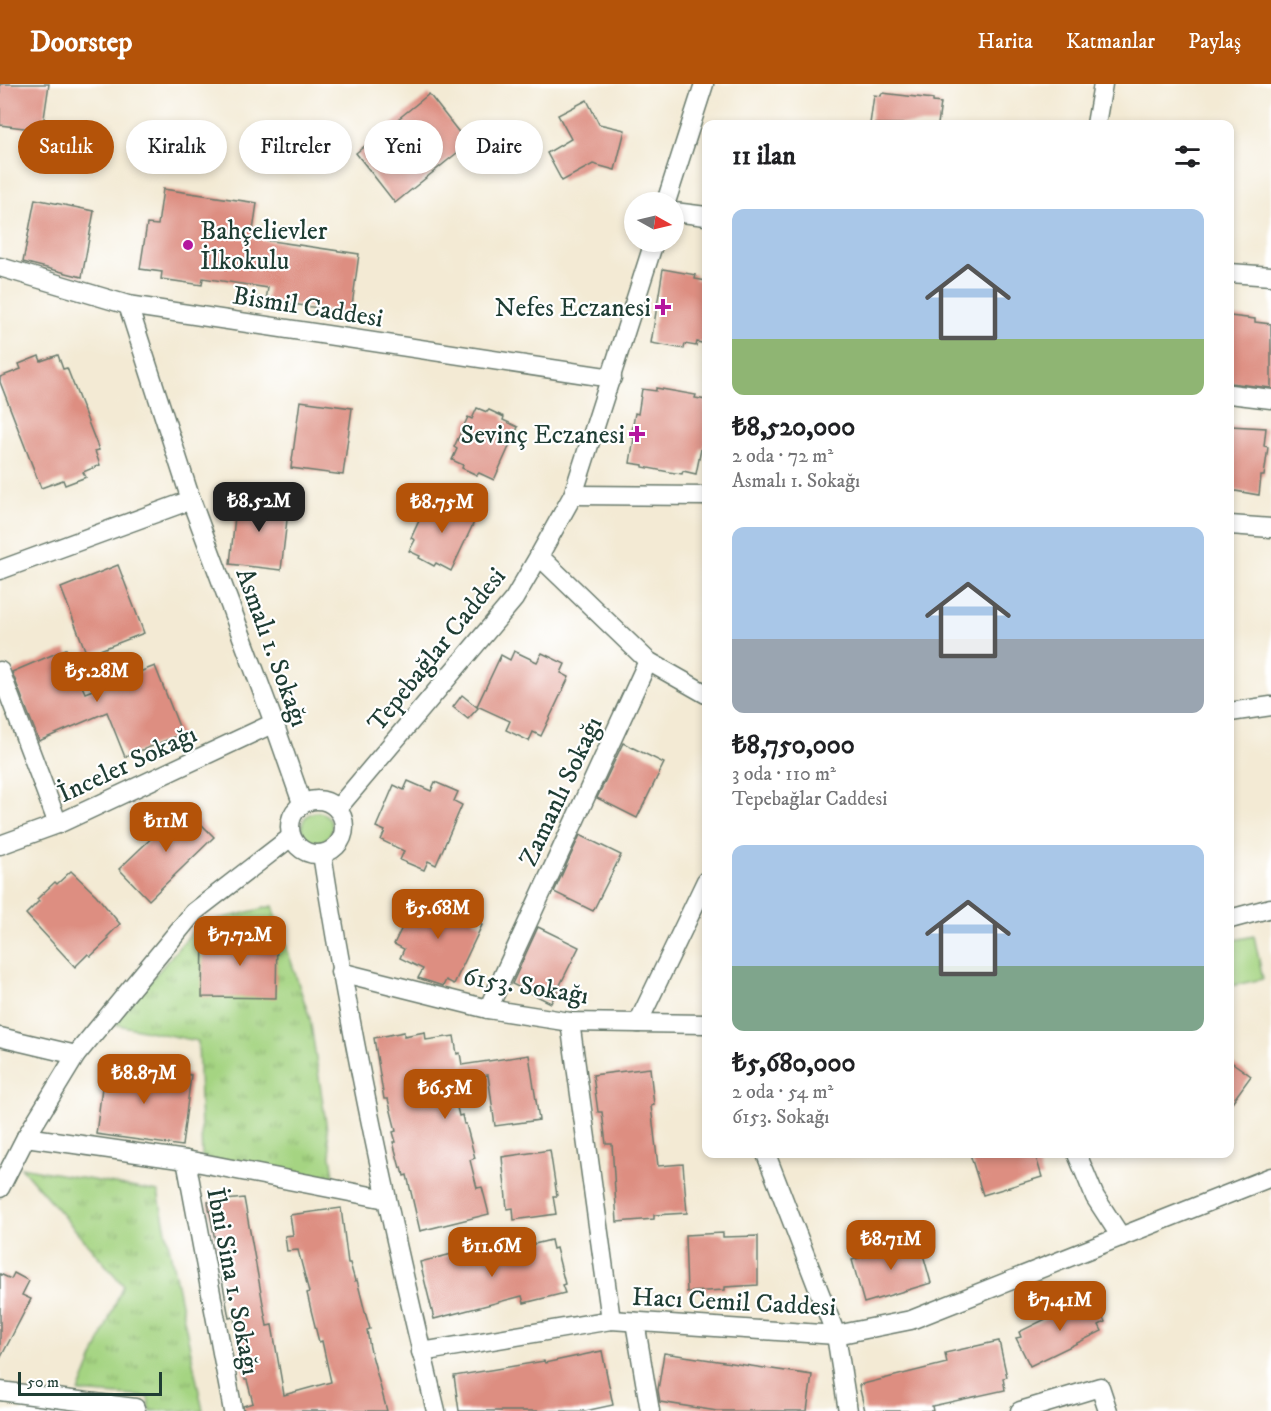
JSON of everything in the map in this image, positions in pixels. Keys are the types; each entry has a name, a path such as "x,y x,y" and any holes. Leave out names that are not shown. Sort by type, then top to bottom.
{"street":[{"path":"669,192 704,84"},
{"path":"1097,120 1103,84"},
{"path":"684,213 702,216"},
{"name":"Tepebağlar Caddesi","path":"338,809 514,599 539,556 573,495 651,252"},
{"name":"Bismil Caddesi","path":"0,267 128,304 612,378"},
{"path":"1234,273 1271,276"},
{"name":"Asmalı 1. Sokağı","path":"128,304 191,500 302,803"},
{"path":"1234,394 1271,399"},
{"path":"573,495 702,495"},
{"path":"0,570 191,500"},
{"path":"1234,525 1271,528"},
{"path":"539,556 648,661 702,692"},
{"name":"Zamanlı Sokağı","path":"488,1009 648,661"},
{"path":"0,671 58,824"},
{"path":"1234,711 1271,706"},
{"name":"İnceler Sokağı","path":"0,845 58,824 274,723"},
{"path":"321,800 330,802 338,809 344,826 343,836 331,851 312,854 296,845 291,837 290,818 302,803 321,800"},
{"path":"0,1188 26,1137 76,1055 194,912 291,837"},
{"path":"322,854 340,972 386,1199 436,1411"},
{"path":"638,1023 702,889"},
{"path":"1234,918 1271,908"},
{"name":"6153. Sokağı","path":"340,972 488,1009 570,1022 702,1024"},
{"path":"570,1022 611,1320"},
{"path":"0,1037 76,1055"},
{"path":"26,1137 186,1160 386,1199"},
{"path":"768,1158 836,1335 848,1411"},
{"path":"1079,1158 1095,1197 1121,1237"},
{"name":"İbni Sina 1. Sokağı","path":"186,1160 233,1411"},
{"name":"Hacı Cemil Caddesi","path":"422,1352 611,1320 836,1335 911,1320 1271,1178"},
{"path":"635,1322 650,1411"},
{"path":"1020,1411 1100,1387 1108,1411"},
{"path":"0,1390 135,1408 136,1411"}],"green space":[{"path":"317,812 328,816 332,827 328,838 317,842 306,838 302,827 306,816"},
{"path":"273,906 310,1019 335,1182 202,1158 198,1041 113,1024 199,924"},
{"path":"1254,936 1263,979 1234,985 1234,940"},
{"path":"21,1167 158,1192 203,1411 150,1411 148,1397 79,1392 123,1285"}],"building":[{"path":"0,84 49,84 44,120 18,120 18,127 0,125"},
{"path":"882,93 933,99 933,102 941,103 939,120 871,120 874,95 881,96"},
{"path":"429,94 455,127 455,155 443,164 443,120 397,120"},
{"path":"587,100 599,124 625,130 615,170 593,164 562,181 547,153 571,139 558,115"},
{"path":"364,147 364,163 356,153"},
{"path":"372,174 431,174 395,203"},
{"path":"163,189 257,203 252,238 359,254 351,313 266,300 268,288 203,278 202,285 161,279 162,272 140,269 147,224 158,225"},
{"path":"35,199 94,211 82,277 23,262"},
{"path":"663,269 696,275 695,279 702,280 702,343 697,342 696,346 685,344 684,349 651,343"},
{"path":"1234,316 1271,324 1271,388 1234,383"},
{"path":"58,355 63,369 67,368 99,450 95,451 100,465 83,472 86,477 65,485 63,480 41,488 0,377 21,369 19,364 39,356 41,361"},
{"path":"656,388 696,395 695,398 702,399 702,449 696,474 683,471 682,474 669,472 630,463 634,438 631,437 642,389 656,391"},
{"path":"300,401 352,408 343,475 291,468"},
{"path":"477,408 487,412 489,410 518,427 494,480 462,468 463,465 452,460 457,449 454,447 468,417 472,419"},
{"path":"1234,426 1266,428 1264,446 1268,447 1259,495 1234,491"},
{"path":"237,497 289,503 281,570 230,564"},
{"path":"434,498 462,508 460,511 476,518 451,571 436,563 434,566 409,551 415,540 411,538 425,508 429,509"},
{"path":"118,565 144,633 87,655 61,588"},
{"path":"66,649 85,693 155,666 182,734 125,757 107,712 39,741 12,672"},
{"path":"514,651 537,662 542,653 565,664 561,673 569,677 541,736 533,732 529,741 506,730 510,721 477,706 501,655 510,660"},
{"path":"462,695 478,708 468,719 453,707"},
{"path":"623,743 664,763 637,818 597,798"},
{"path":"408,781 431,791 435,782 458,792 454,801 462,805 436,865 428,861 424,870 400,860 404,851 381,840 385,831 376,827 394,785 404,790"},
{"path":"184,807 214,837 149,900 119,869"},
{"path":"580,835 621,855 593,911 554,892"},
{"path":"71,871 96,895 120,924 107,937 109,939 75,967 26,914 39,901 37,899"},
{"path":"427,899 450,910 455,901 478,912 474,921 482,925 454,984 446,980 443,986 418,978 423,969 400,958 404,949 394,944 414,903 423,908"},
{"path":"538,927 579,947 551,1003 512,984"},
{"path":"203,936 277,937 276,998 202,997"},
{"path":"404,1032 404,1036 425,1032 426,1040 454,1036 457,1054 460,1053 462,1065 529,1055 539,1120 495,1126 488,1075 451,1082 459,1116 462,1115 464,1124 466,1124 475,1158 470,1160 477,1188 482,1187 489,1214 420,1231 407,1175 404,1176 402,1167 400,1168 393,1142 396,1142 393,1132 396,1131 388,1099 384,1099 374,1038"},
{"path":"105,1064 191,1075 182,1146 96,1134"},
{"path":"1234,1064 1251,1076 1234,1099"},
{"path":"650,1068 654,1105 651,1106 658,1166 683,1164 687,1213 654,1215 654,1219 617,1222 612,1144 606,1144 602,1112 598,1112 593,1075"},
{"path":"550,1150 557,1196 553,1196 556,1214 514,1220 513,1208 507,1209 502,1157"},
{"path":"971,1158 1036,1158 1042,1177 983,1195"},
{"path":"244,1198 267,1326 272,1325 284,1395 331,1382 322,1341 319,1342 311,1310 307,1293 309,1292 298,1250 287,1251 285,1236 293,1235 290,1215 341,1208 348,1263 350,1263 355,1281 357,1280 370,1329 367,1330 370,1348 387,1411 244,1411 243,1406 253,1403 247,1380 245,1380 234,1317 229,1318 208,1202"},
{"path":"723,1233 723,1237 758,1236 758,1285 687,1292 685,1235"},
{"path":"551,1240 553,1249 556,1248 565,1293 524,1303 522,1296 434,1319 420,1262 488,1245 490,1255"},
{"path":"919,1240 931,1283 864,1303 852,1260"},
{"path":"14,1273 29,1281 22,1295 31,1299 0,1359 0,1274 11,1279"},
{"path":"1082,1301 1084,1307 1095,1301 1105,1322 1099,1325 1102,1331 1030,1366 1016,1338 1021,1337 1019,1332"},
{"path":"999,1341 1007,1377 1003,1378 1005,1390 932,1406 933,1411 865,1411 859,1385 947,1363 945,1353"},
{"path":"602,1351 613,1405 585,1411 459,1411 454,1376 544,1361 545,1363"},
{"path":"664,1353 812,1375 807,1411 717,1411 660,1402 658,1390"}],"place":[{"name":"Bahçelievler İlkokulu","path":"188,245"},
{"name":"Nefes Eczanesi","path":"663,307"},
{"name":"Sevinç Eczanesi","path":"637,434"}]}
